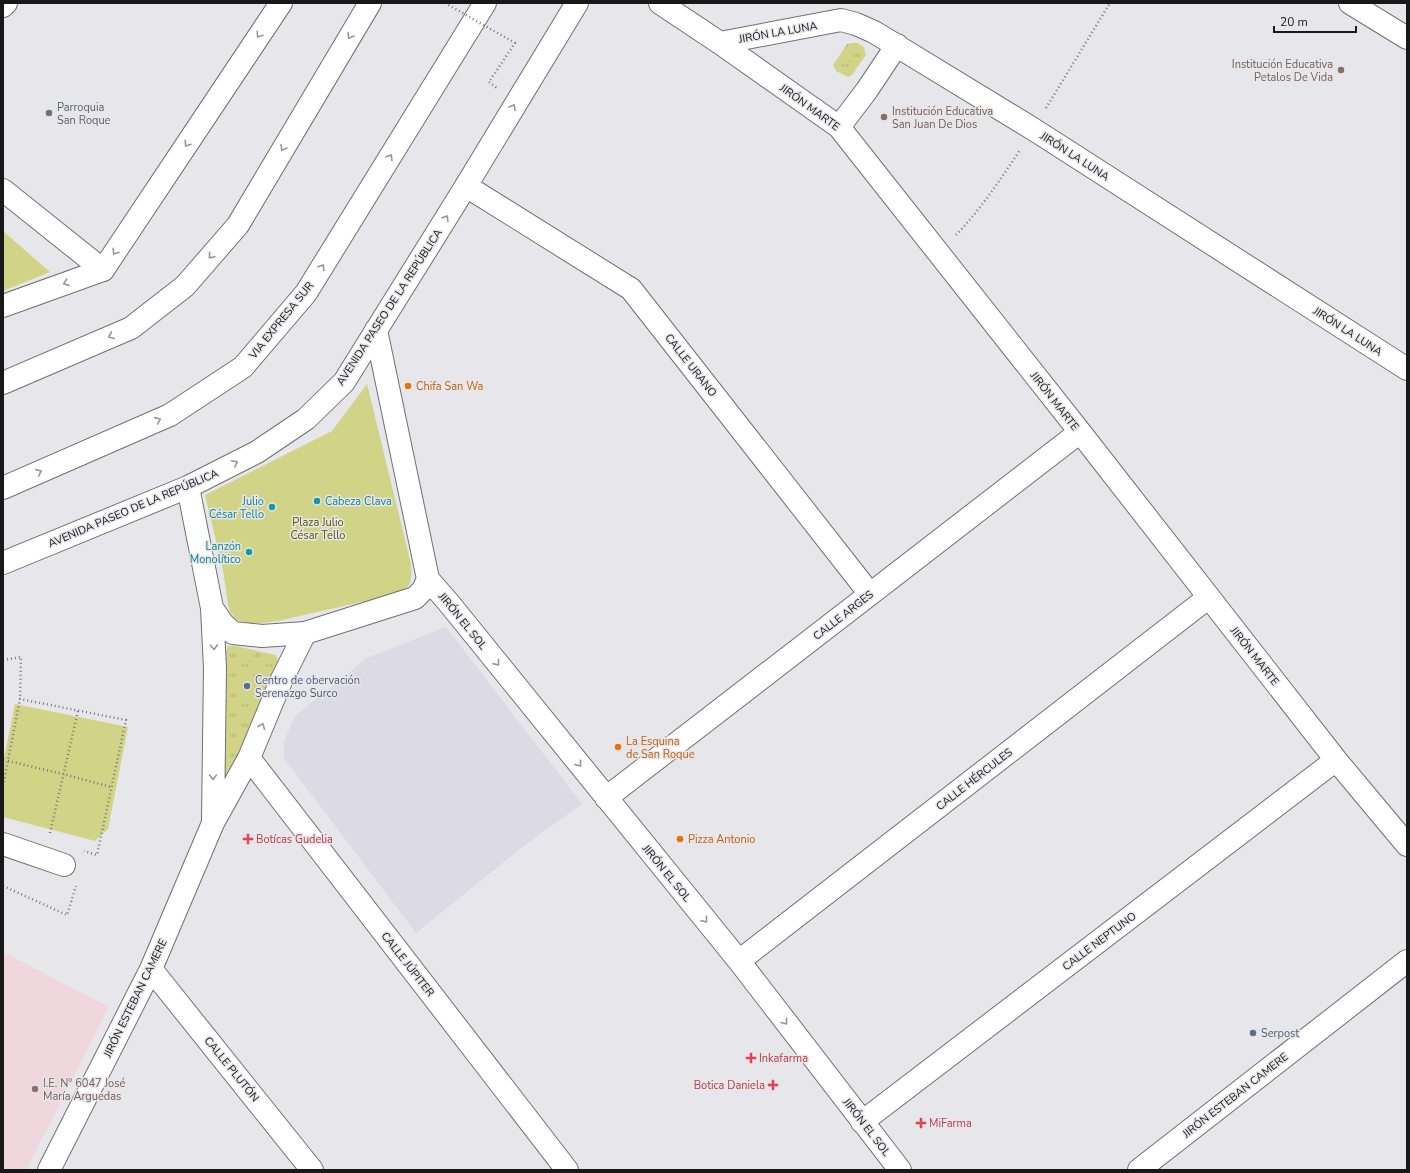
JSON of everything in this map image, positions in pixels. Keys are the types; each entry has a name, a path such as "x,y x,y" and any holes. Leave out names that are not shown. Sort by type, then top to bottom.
{"main road":[{"path":"3,6 6,3"},
{"path":"3,306 103,270 281,3"},
{"path":"3,383 131,328 185,286 238,225 370,3"},
{"name":"VIA EXPRESA SUR","path":"3,488 170,415 243,367 306,293 485,3"},
{"name":"AVENIDA PASEO DE LA REPÚBLICA","path":"3,563 188,487 258,452 306,419 344,382 466,186 577,3"},
{"name":"JIRÓN MARTE","path":"660,3 720,43 839,127 1080,432 1336,760 1407,844"},
{"path":"1350,3 1407,38"},
{"name":"JIRÓN LA LUNA","path":"720,43 841,20 856,24 874,32 1033,129 1407,369"},
{"path":"839,127 867,90 897,46"},
{"name":"CALLE URANO","path":"466,186 631,289 870,594"},
{"path":"3,190 103,270"},
{"path":"212,608 223,624 233,633 262,636 305,633 415,598 423,590 428,579 376,330"},
{"name":"CALLE ARGES","path":"606,798 1080,432"},
{"name":"JIRÓN ESTEBAN CAMERE","path":"188,487 212,608 215,668 212,823"},
{"name":"JIRÓN EL SOL","path":"428,579 739,961 900,1170"},
{"name":"CALLE HÉRCULES","path":"739,961 1209,597"},
{"name":"JIRÓN ESTEBAN CAMERE","path":"57,1166 151,969 212,823 249,758 281,681 305,633"},
{"name":"CALLE JÚPITER","path":"249,758 568,1170"},
{"name":"CALLE NEPTUNO","path":"862,1122 1336,760"},
{"path":"3,844 71,872"},
{"name":"JIRÓN ESTEBAN CAMERE","path":"1139,1170 1407,960"},
{"name":"CALLE PLUTÓN","path":"151,969 312,1170"}],"path":[{"path":"445,3 515,43 489,82"},
{"path":"3,660 21,657 20,699 3,786"},
{"path":"20,699 126,720 97,855 81,850"},
{"path":"50,833 78,711"},
{"path":"8,761 111,787"},
{"path":"85,859 87,852"},
{"path":"3,886 67,916 71,872"}],"shaded area":[{"path":"446,627 582,804 525,845 416,933 284,758 284,741 295,716 367,658"},
{"name":"I.E. N° 6047 José María Arguedas","path":"3,952 109,1007 26,1170 3,1170"}],"green space":[{"path":"857,43 864,47 866,55 852,75 848,77 836,71 833,65 847,44"},
{"path":"3,231 50,272 3,291"},
{"name":"Plaza Julio César Tello","path":"367,384 411,564 411,577 409,584 401,593 278,621 249,623 237,620 230,612 223,570 205,495 332,431"},
{"path":"228,646 235,646 276,655 278,661 230,774 225,777 220,776 225,653"},
{"path":"15,704 128,727 108,829 95,841 3,817 3,763"}],"place":[{"name":"Institución Educativa Petalos De Vida","path":"1341,70"},
{"name":"Parroquia San Roque","path":"49,113"},
{"name":"Institución Educativa San Juan De Dios","path":"884,117"},
{"name":"Chifa San Wa","path":"408,386"},
{"name":"Cabeza Clava","path":"317,501"},
{"name":"Julio César Tello","path":"272,507"},
{"name":"Lanzón Monolítico","path":"249,552"},
{"name":"Centro de obervación Serenazgo Surco","path":"247,686"},
{"name":"La Esquina de San Roque","path":"618,747"},
{"name":"Botícas Gudelia","path":"248,839"},
{"name":"Pizza Antonio","path":"680,839"},
{"name":"Serpost","path":"1253,1033"},
{"name":"Inkafarma","path":"751,1058"},
{"name":"Botica Daniela","path":"773,1085"},
{"name":"I.E. N° 6047 José María Arguedas","path":"35,1089"},
{"name":"MiFarma","path":"921,1123"}]}
